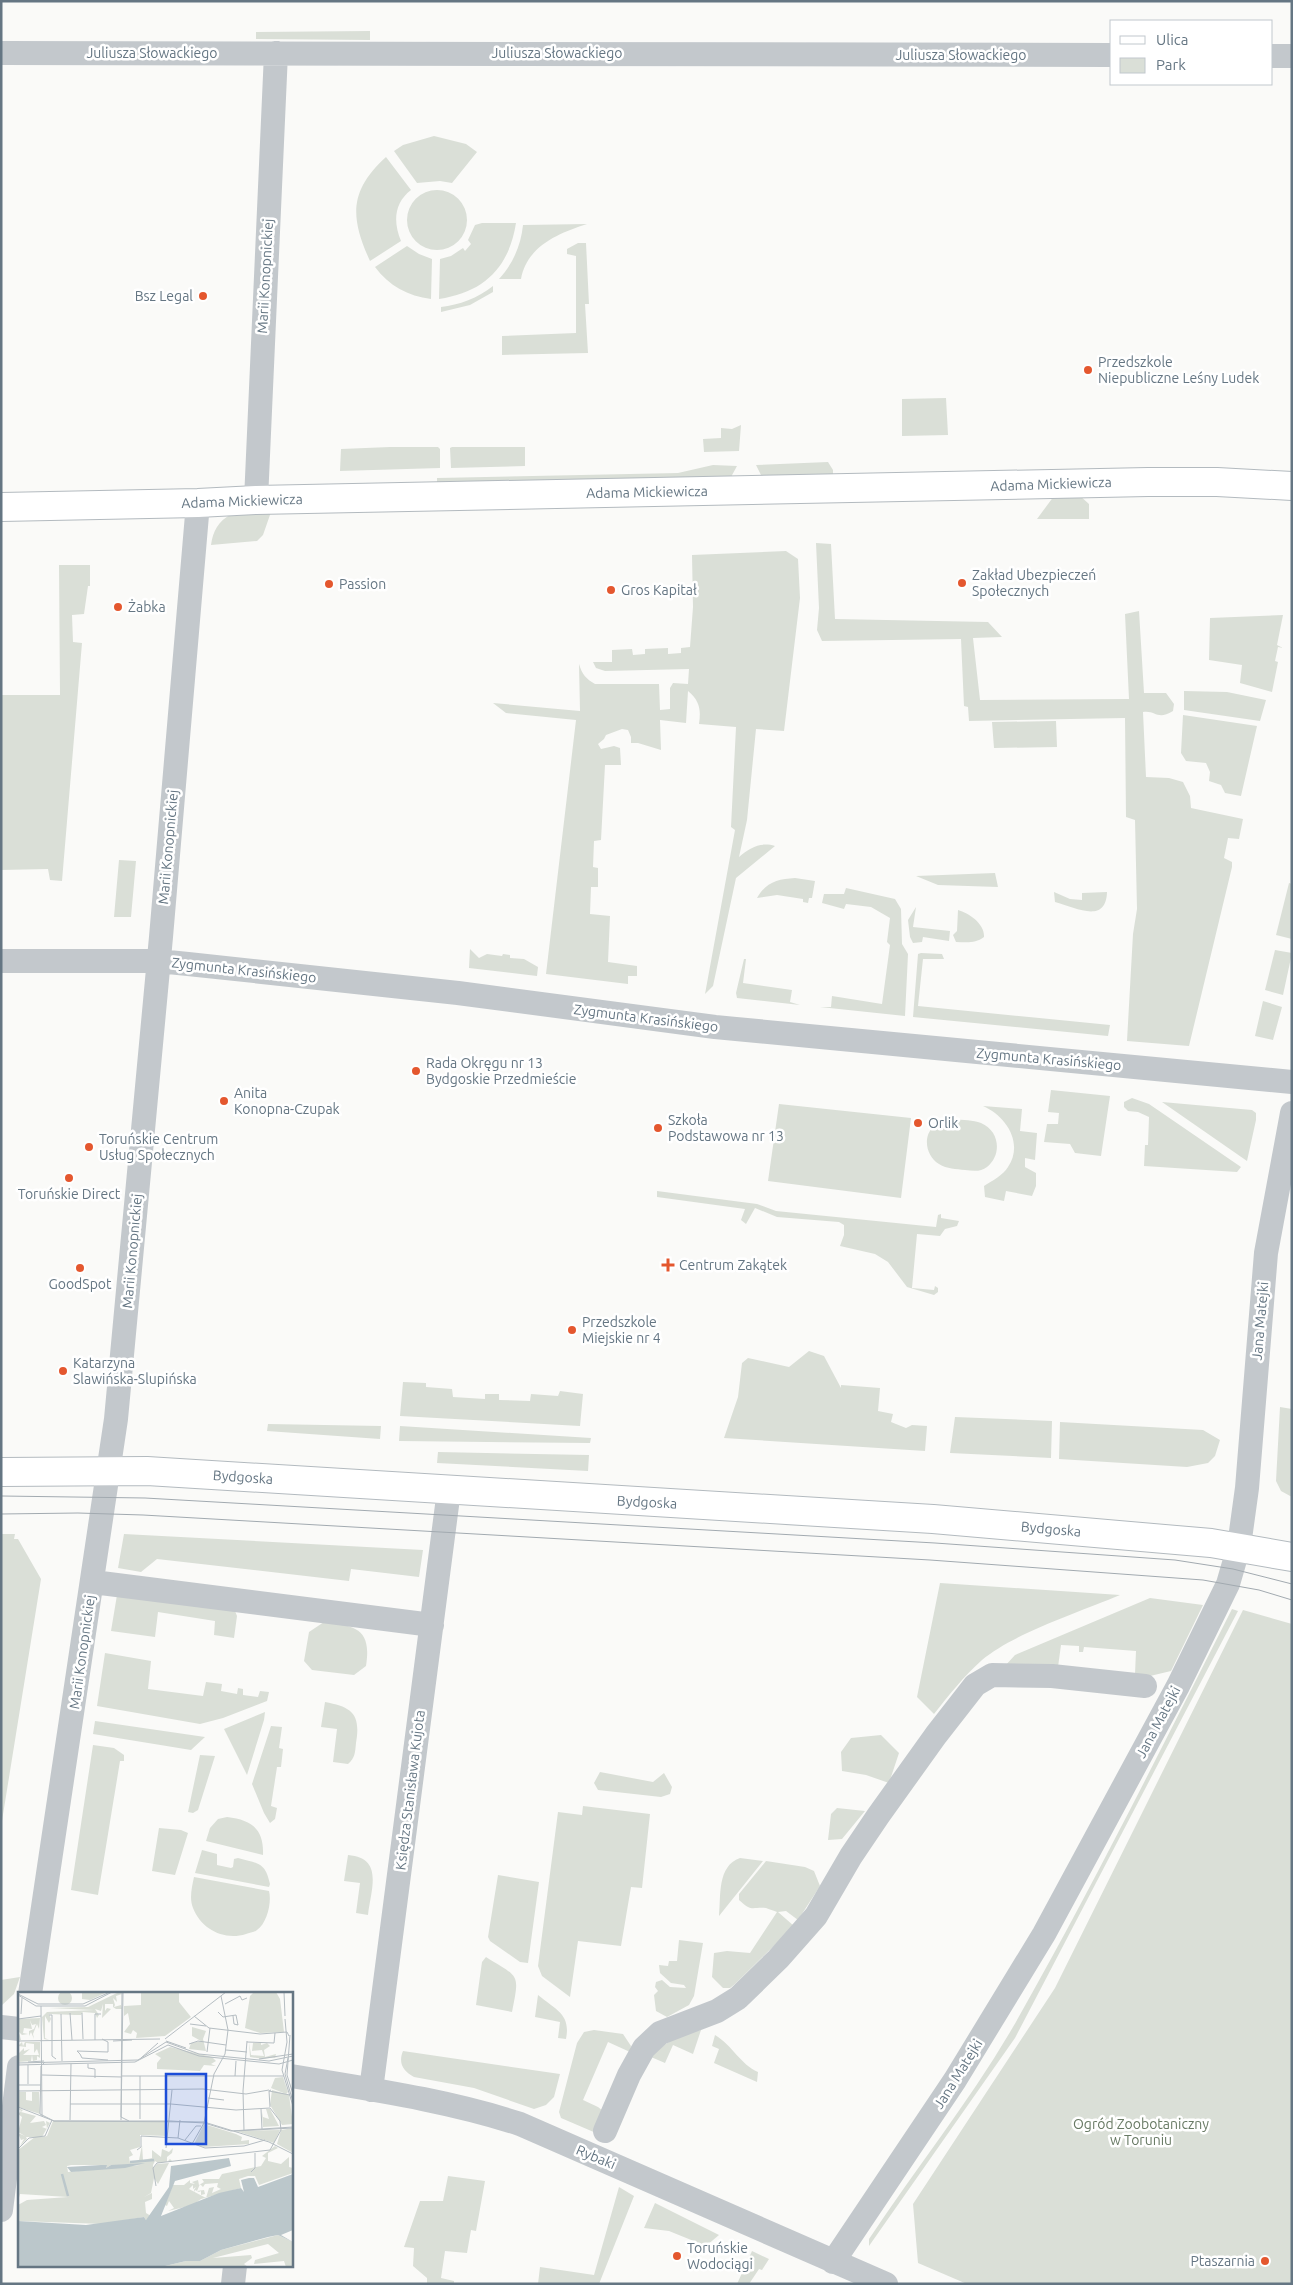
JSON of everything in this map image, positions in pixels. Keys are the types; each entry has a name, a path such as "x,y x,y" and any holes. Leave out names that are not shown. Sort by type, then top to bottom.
{"street":[{"name":"Juliusza Słowackiego","path":"1,53 1110,55"},
{"name":"Marii Konopnickiej","path":"256,500 276,53"},
{"path":"1273,56 1292,56"},
{"name":"Adama Mickiewicza","path":"1,507 1148,482 1217,482 1292,486"},
{"name":"Marii Konopnickiej","path":"30,1992 120,1388 198,503"},
{"name":"Zygmunta Krasińskiego","path":"1,961 158,962 458,993 715,1027 1292,1082"},
{"name":"Jana Matejki","path":"833,2262 955,2080 1044,1934 1178,1686 1228,1584 1239,1546 1248,1488 1266,1254 1292,1113"},
{"name":"Bydgoska","path":"1,1472 147,1471 933,1518 1239,1546 1292,1557"},
{"name":"Księdza Stanisława Kujota","path":"372,2090 449,1490"},
{"path":"92,1582 432,1625"},
{"path":"605,2131 629,2075 644,2048 660,2033 717,2011 738,1998 778,1959 816,1916 851,1856 878,1816 936,1735 975,1686 992,1676 1052,1676 1145,1686"},
{"path":"1,2027 18,2029"},
{"path":"1,2210 18,2075"},
{"name":"Rybaki","path":"292,2076 372,2090 493,2116 520,2124 886,2284"},
{"path":"233,2284 235,2268"}],"green space":[{"path":"370,31 370,40 256,39 256,32"},
{"path":"434,136 466,144 477,152 452,183 440,181 417,183 394,151 403,145"},
{"path":"386,157 411,190 405,195 398,207 396,220 401,241 370,261 359,231 357,205 359,193 365,181"},
{"path":"431,190 443,190 454,195 462,203 467,214 465,232 454,245 443,250 431,250 420,245 412,237 407,226 407,214 412,203 420,195"},
{"path":"482,223 516,223 513,239 501,265 482,283 455,296 439,299 440,259 451,256 463,248 465,251 471,244 468,240 475,225"},
{"path":"587,224 555,237 537,249 524,268 521,279 499,279 516,254 523,225"},
{"path":"578,243 586,243 589,304 585,304 588,353 502,355 502,336 576,333 576,256 567,254 567,249"},
{"path":"407,246 419,254 432,259 431,299 407,293 393,285 375,267"},
{"path":"493,286 493,292 470,305 441,312 441,307 455,305 468,300"},
{"path":"946,398 948,435 902,436 902,399"},
{"path":"741,425 739,451 704,452 703,439 721,438 721,428 732,429"},
{"path":"438,447 440,449 440,468 340,471 341,449"},
{"path":"525,447 525,466 451,468 450,448"},
{"path":"828,462 833,470 833,476 762,477 756,465"},
{"path":"713,465 737,466 731,477 437,484 437,478 678,473"},
{"path":"1079,495 1089,504 1089,519 1037,519 1054,496"},
{"path":"271,512 263,535 257,541 211,545 217,527 232,514"},
{"path":"816,543 831,544 835,619 988,622 1002,637 973,638 980,700 1129,699 1125,614 1139,611 1144,693 1166,693 1174,704 1173,711 1168,714 1160,715 1143,712 1146,777 1169,778 1183,782 1190,796 1191,808 1243,819 1239,839 1228,838 1224,858 1232,862 1232,867 1189,1046 1127,1041 1133,934 1137,909 1135,820 1126,817 1125,718 969,721 968,707 964,706 961,639 822,641 817,630 819,608"},
{"path":"786,551 798,559 800,598 784,731 756,729 747,820 739,857 756,846 775,846 736,878 713,986 705,994 735,830 731,827 736,727 699,724 699,706 695,698 688,691 686,723 660,720 661,750 638,743 631,743 628,730 622,729 606,735 598,744 601,749 614,746 620,748 621,765 605,765 601,840 594,841 593,867 598,868 598,887 591,887 590,914 610,916 608,962 637,966 637,976 628,976 628,984 546,974 576,720 506,713 493,703 580,711 579,664 585,676 595,684 659,684 660,710 670,709 670,688 673,683 688,684 689,669 605,671 596,668 593,662 612,662 612,650 632,649 633,655 645,654 645,649 668,648 668,654 681,653 681,648 690,647 693,607 692,555"},
{"path":"59,565 90,565 90,586 88,586 84,614 72,615 73,642 82,643 62,881 50,880 48,869 1,870 1,695 60,695"},
{"path":"1283,615 1277,645 1283,648 1278,647 1275,661 1278,662 1272,692 1240,683 1242,665 1209,660 1210,618"},
{"path":"1184,691 1227,692 1266,700 1260,721 1184,710"},
{"path":"1183,715 1257,726 1241,796 1225,793 1221,785 1209,781 1210,772 1206,763 1186,761 1181,753"},
{"path":"1056,721 1057,747 994,748 992,722"},
{"path":"119,860 136,861 131,917 114,917"},
{"path":"995,873 998,887 938,885 916,876"},
{"path":"795,878 815,881 812,898 809,898 808,903 803,902 803,899 777,895 757,898 764,888 773,882"},
{"path":"1289,883 1292,884 1292,939 1276,935"},
{"path":"846,888 895,899 901,909 902,944 908,954 905,1016 820,1007 831,1007 832,996 882,1004 890,945 887,942 890,918 871,907 846,904 844,909 822,903 824,894 844,894"},
{"path":"1054,892 1070,899 1082,900 1082,893 1107,892 1105,902 1101,908 1095,911 1088,911 1055,902"},
{"path":"916,907 913,927 950,931 949,941 923,937 922,942 913,943 910,937 908,920"},
{"path":"958,910 976,920 984,932 984,937 974,942 956,942 953,935 957,931"},
{"path":"470,949 479,958 487,954 502,956 503,954 510,955 510,958 524,959 538,967 537,976 469,968"},
{"path":"1275,950 1292,953 1283,995 1265,990"},
{"path":"918,954 942,954 944,959 923,959 918,1006 1110,1025 1108,1036 913,1017"},
{"path":"744,959 746,959 743,983 792,990 790,1002 800,1005 737,998 736,993"},
{"path":"1263,1001 1282,1007 1273,1040 1255,1036"},
{"path":"1051,1090 1110,1096 1101,1156 1075,1153 1070,1144 1044,1142 1047,1124 1058,1124 1059,1113 1048,1112"},
{"path":"1132,1098 1149,1104 1241,1167 1237,1172 1144,1166 1145,1145 1148,1145 1149,1117 1138,1112 1128,1111 1124,1107 1124,1102"},
{"path":"1162,1102 1252,1110 1256,1113 1256,1120 1247,1161"},
{"path":"779,1104 911,1118 901,1198 768,1181"},
{"path":"983,1106 1022,1109 1020,1131 1037,1133 1035,1160 1025,1158 1025,1167 1036,1173 1036,1186 1032,1196 1006,1191 1004,1201 985,1197 984,1186 1006,1170 1014,1149 1010,1131 1005,1123 999,1116"},
{"path":"954,1119 981,1123 992,1132 997,1144 997,1150 992,1162 985,1169 974,1171 948,1168 942,1166 931,1157 927,1147 930,1131 938,1124"},
{"path":"657,1191 757,1204 776,1211 936,1227 938,1215 941,1214 941,1218 959,1221 957,1226 945,1229 940,1236 917,1234 912,1288 934,1290 935,1286 938,1288 938,1292 934,1295 907,1287 888,1262 875,1254 840,1246 844,1235 844,1225 839,1222 777,1217 755,1208 746,1224 741,1220 745,1209 657,1197"},
{"path":"809,1351 824,1356 841,1388 841,1385 880,1388 878,1411 893,1414 891,1422 906,1428 912,1425 927,1426 925,1451 724,1438 738,1397 742,1363 748,1358 789,1367"},
{"path":"403,1382 426,1383 426,1387 452,1389 453,1397 485,1399 485,1394 499,1394 499,1400 530,1401 531,1394 558,1396 560,1391 583,1394 580,1426 400,1416"},
{"path":"1280,1407 1292,1409 1292,1497 1281,1491 1276,1481"},
{"path":"955,1417 1052,1421 1051,1458 950,1453"},
{"path":"1060,1422 1203,1430 1220,1440 1215,1456 1208,1463 1187,1467 1059,1459"},
{"path":"268,1424 381,1426 380,1439 267,1431"},
{"path":"400,1426 591,1438 590,1443 399,1441"},
{"path":"438,1452 589,1455 588,1471 437,1463"},
{"path":"1,1534 15,1534 14,1539 18,1539 41,1579 1,1827"},
{"path":"124,1534 423,1550 419,1577 351,1569 349,1581 157,1559 141,1572 118,1568"},
{"path":"940,1583 1120,1595 1029,1632 995,1650 969,1673 934,1714 917,1697"},
{"path":"117,1595 235,1611 237,1616 234,1638 214,1635 215,1621 158,1612 155,1637 111,1631"},
{"path":"1150,1598 1203,1605 1171,1671 1150,1676 1135,1674 1136,1651 1084,1647 1083,1652 1079,1652 1079,1646 1061,1645 1058,1667 1022,1664 1004,1667 1015,1655"},
{"path":"1232,1609 1238,1611 1015,2038 869,2246 869,2239 961,2108 1013,2027 1098,1871"},
{"name":"Ogród Zoobotaniczny w Toruniu","path":"1243,1610 1292,1624 1292,2284 967,2284 918,2263 913,2204 1055,1988"},
{"path":"324,1622 344,1625 359,1631 364,1636 367,1653 366,1666 354,1675 312,1670 304,1661 309,1632"},
{"path":"105,1653 151,1661 148,1689 203,1696 206,1682 222,1684 221,1691 237,1694 238,1688 243,1689 243,1695 258,1697 260,1691 269,1692 267,1701 223,1718 200,1724 97,1706"},
{"path":"325,1702 342,1706 353,1714 356,1719 355,1752 348,1764 333,1762 337,1729 321,1727"},
{"path":"265,1712 264,1720 247,1775 224,1729"},
{"path":"95,1721 205,1737 191,1750 93,1734"},
{"path":"271,1726 282,1727 279,1748 283,1749 281,1767 277,1767 271,1806 277,1808 275,1819 270,1823 252,1784"},
{"path":"881,1735 899,1753 889,1783 866,1775 842,1771 841,1752 851,1738"},
{"path":"93,1745 114,1748 124,1755 124,1761 120,1761 98,1895 71,1890"},
{"path":"200,1755 215,1756 198,1810 193,1813 188,1812"},
{"path":"600,1772 653,1782 664,1773 672,1787 670,1794 661,1797 598,1790 594,1783"},
{"path":"583,1806 650,1814 642,1888 631,1887 621,1946 578,1941 570,1997 542,1976 538,1966 558,1812 582,1815"},
{"path":"837,1808 865,1811 842,1839 828,1840 831,1814"},
{"path":"227,1817 250,1823 255,1827 259,1832 263,1846 263,1855 206,1841 210,1828 218,1819"},
{"path":"159,1828 181,1830 188,1833 175,1875 152,1871"},
{"path":"202,1850 217,1854 217,1865 231,1868 233,1867 234,1859 238,1858 260,1865 266,1871 270,1884 269,1887 195,1873"},
{"path":"348,1855 359,1857 367,1862 371,1868 373,1876 368,1915 356,1913 360,1883 344,1881"},
{"path":"740,1858 763,1861 719,1916 720,1891 724,1875 727,1868"},
{"path":"766,1861 805,1867 814,1871 820,1886 798,1920 786,1911 778,1912 794,1926 735,1984 730,1988 723,1988 712,1977 714,1953 727,1951 750,1953 777,1912 766,1908 749,1908 739,1900 739,1894"},
{"path":"498,1875 539,1882 528,1963 520,1962 490,1941 488,1937"},
{"path":"194,1877 269,1891 269,1906 261,1927 256,1931 246,1934 230,1936 214,1932 207,1927 193,1908 191,1892"},
{"path":"679,1940 703,1943 694,1996 689,2005 667,2017 656,2011 654,1995 658,1991 655,1987 656,1982 662,1980 670,1987 686,1988 684,1985 671,1983 660,1973 659,1965 668,1966 669,1961 677,1961"},
{"path":"486,1957 511,1973 514,1977 516,1989 512,2012 476,2005 482,1962"},
{"path":"20,1977 14,1994 1,2006 1,1980"},
{"path":"538,1995 561,2013 566,2024 566,2039 558,2038 560,2022 535,2017"},
{"path":"594,2030 623,2034 631,2046 630,2052 608,2042 583,2100 603,2111 596,2133 561,2118 559,2112 577,2043 584,2032"},
{"path":"701,2030 693,2054 673,2045 665,2063 651,2057 674,2039"},
{"path":"715,2035 746,2065 758,2072 757,2082 714,2063 719,2049 712,2046"},
{"path":"403,2051 560,2074 554,2097 546,2105 534,2109 474,2088 414,2077 402,2066"},
{"path":"448,2176 485,2181 476,2231 471,2230 467,2253 445,2251 441,2278 454,2281 454,2284 427,2284 427,2278 413,2266 414,2248 404,2247 420,2201 443,2201"},
{"path":"619,2187 634,2196 599,2284 538,2284 540,2267 594,2275"},
{"path":"655,2203 719,2235 706,2246 669,2231 644,2228"},
{"path":"752,2251 769,2259 762,2270 759,2269 749,2284 737,2284"}],"tram line":[{"path":"1,1496 145,1498 935,1543 1175,1560 1233,1569 1292,1584"},
{"path":"1,1514 78,1513 143,1515 930,1560 1203,1580 1259,1590 1292,1600"}],"place":[{"name":"Bsz Legal","path":"203,296"},
{"name":"Przedszkole Niepubliczne Leśny Ludek","path":"1088,370"},
{"name":"Zakład Ubezpieczeń Społecznych","path":"962,583"},
{"name":"Passion","path":"329,584"},
{"name":"Gros Kapitał","path":"611,590"},
{"name":"Żabka","path":"118,607"},
{"name":"Rada Okręgu nr 13 Bydgoskie Przedmieście","path":"416,1071"},
{"name":"Anita Konopna-Czupak","path":"224,1101"},
{"name":"Orlik","path":"918,1123"},
{"name":"Szkoła Podstawowa nr 13","path":"658,1128"},
{"name":"Toruńskie Centrum Usług Społecznych","path":"89,1147"},
{"name":"Toruńskie Direct","path":"69,1178"},
{"name":"Centrum Zakątek","path":"668,1265"},
{"name":"GoodSpot","path":"80,1268"},
{"name":"Przedszkole Miejskie nr 4","path":"572,1330"},
{"name":"Katarzyna Slawińska-Slupińska","path":"63,1371"},
{"name":"Toruńskie Wodociągi","path":"677,2256"},
{"name":"Ptaszarnia","path":"1265,2261"}]}
